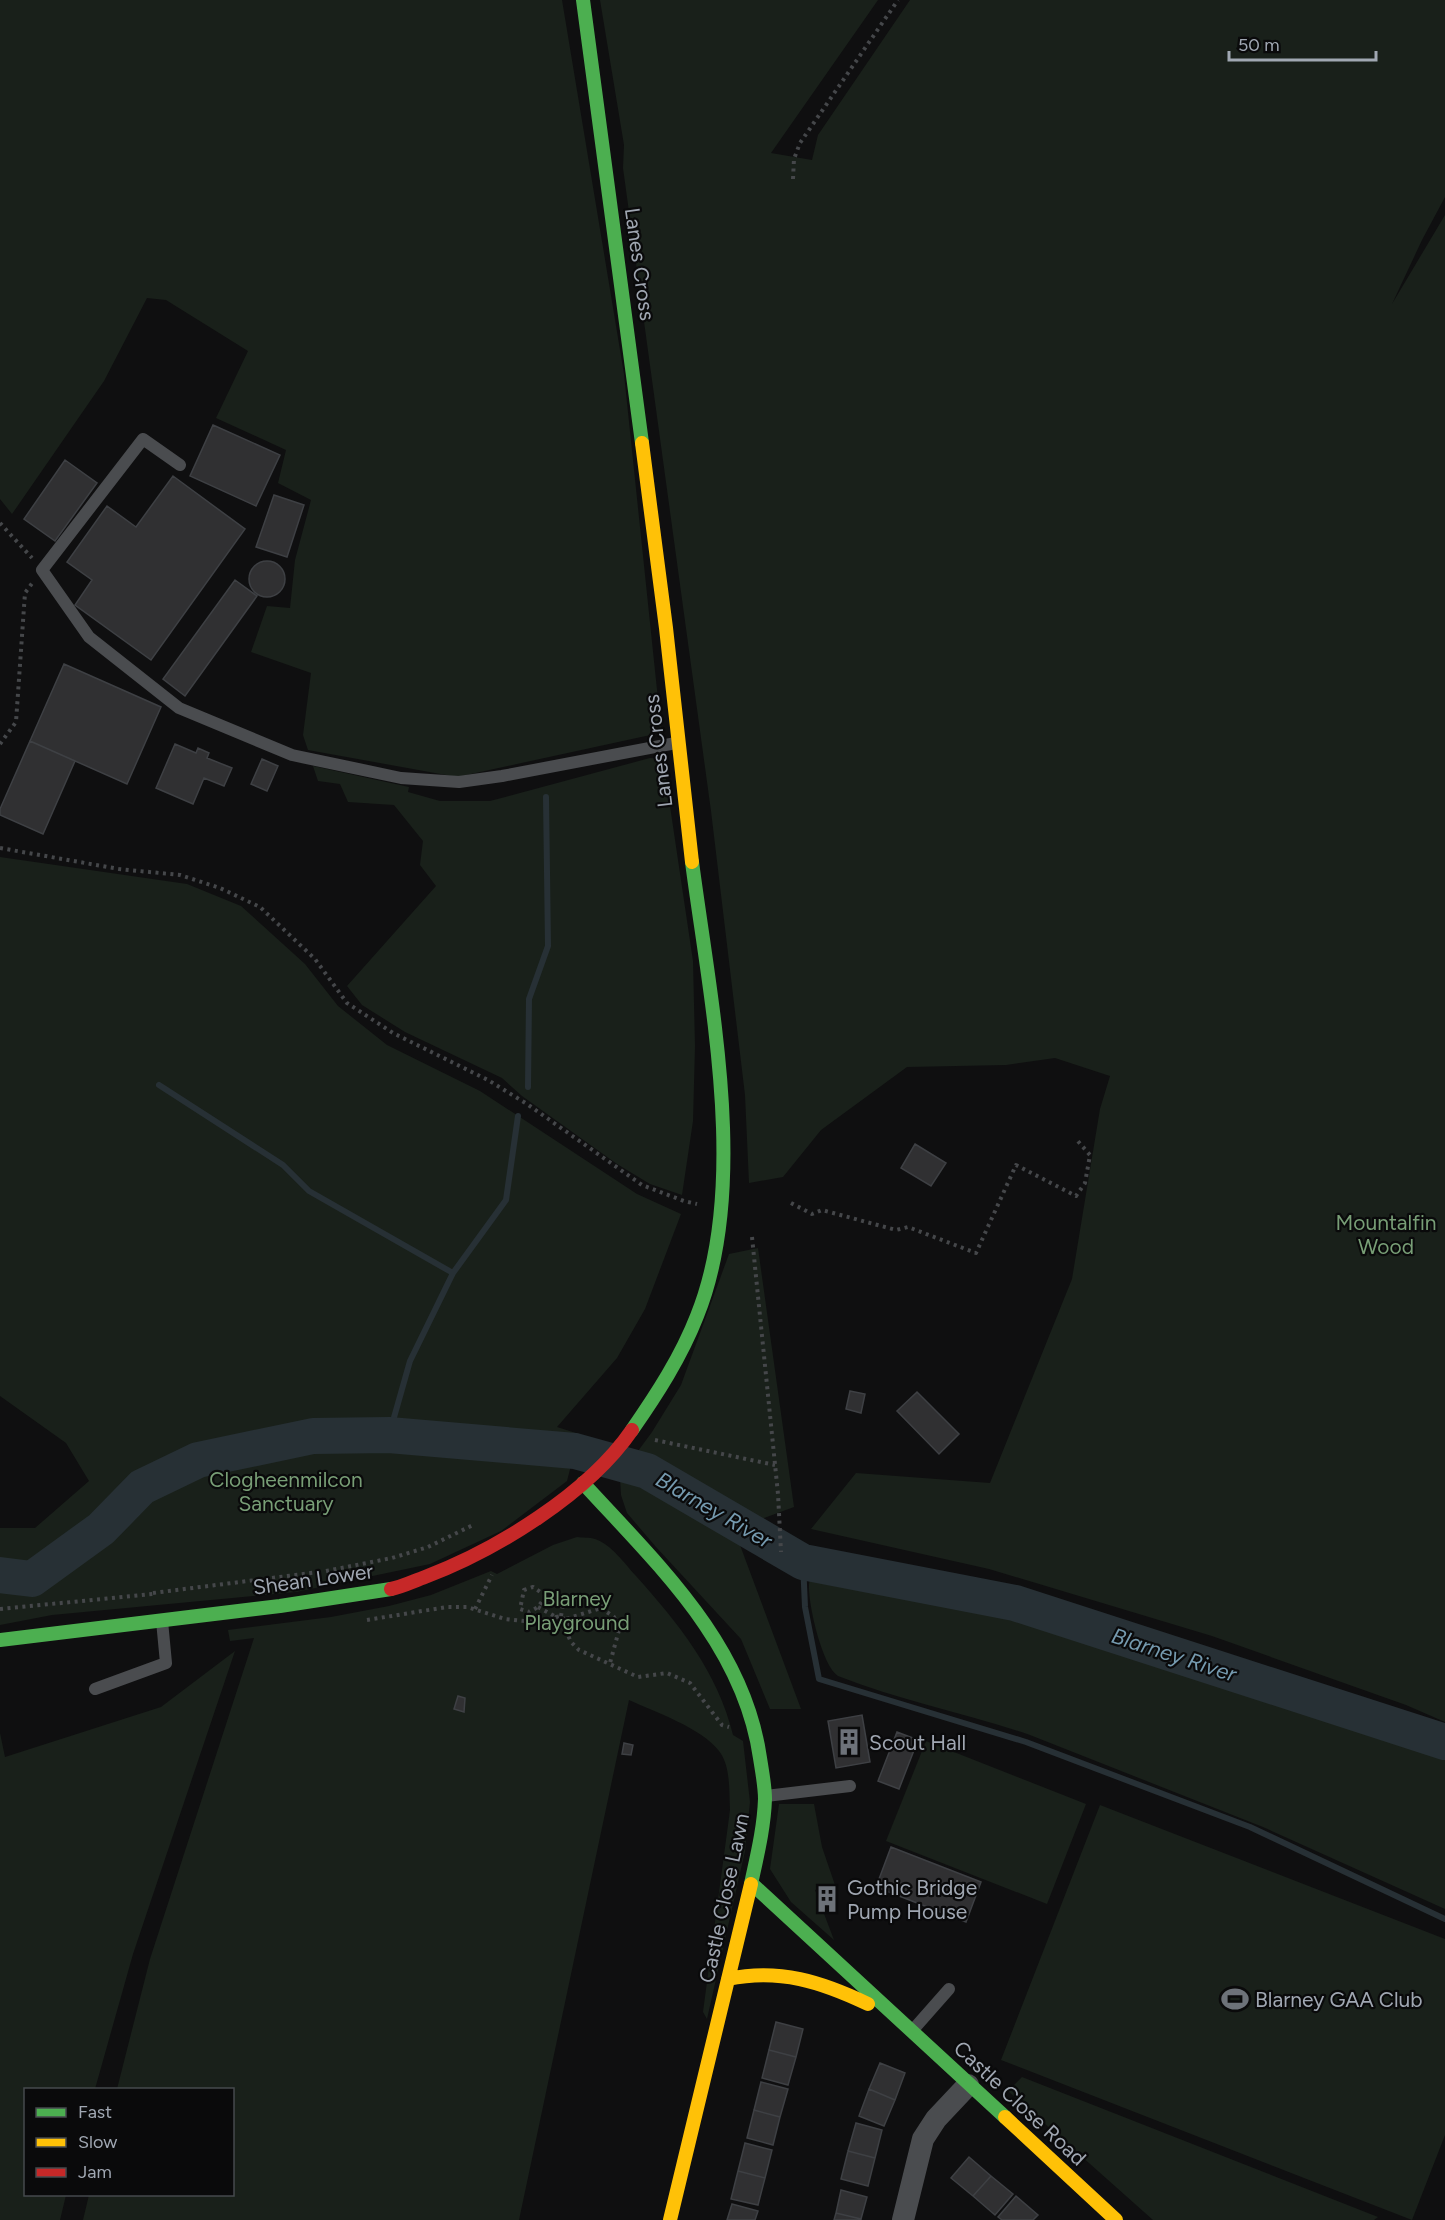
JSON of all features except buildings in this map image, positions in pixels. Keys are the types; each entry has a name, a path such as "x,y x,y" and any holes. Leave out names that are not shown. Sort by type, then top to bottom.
{"street":[{"name":"Lanes Cross","path":"583,0 666,628 677,743 723,1107 722,1208 717,1246 698,1315 667,1380 630,1434 599,1468"},
{"name":"Shean Lower","path":"0,1640 280,1606 394,1588 453,1566 504,1539 552,1508 599,1468"},
{"name":"Castle Close Lawn","path":"583,1483 673,1582 711,1632 746,1697 756,1732 765,1796 762,1833 751,1883 670,2220"},
{"name":"Castle Close Lawn","path":"552,1508 570,1502 614,1516"},
{"name":"Castle Close Road","path":"751,1883 1116,2220"},
{"name":"Castle Close Road","path":"728,1979 752,1972 790,1975 837,1989 895,2017"},
{"path":"903,2220 923,2139 936,2119 968,2085"}],"lane":[{"path":"180,465 143,439 42,570 89,637 179,708 292,755 401,778 459,782 677,743"},
{"path":"95,1689 166,1663 162,1620"},
{"path":"765,1796 850,1786"},
{"path":"911,2032 949,1989"}],"path":[{"path":"793,179 794,159 800,143 898,0"},
{"path":"0,523 42,570 25,593 16,722 0,744"},
{"path":"0,848 119,869 180,875 220,888 260,907 315,958 347,1003 393,1034 488,1080 642,1185 684,1201 722,1208"},
{"path":"791,1203 812,1214 822,1210 896,1230 908,1227 976,1253 1016,1165 1076,1196 1085,1183 1090,1155 1077,1139"},
{"path":"752,1237 778,1494 781,1552"},
{"path":"645,1438 775,1465"},
{"path":"153,1593 324,1571 392,1557 428,1546 478,1523"},
{"path":"475,1609 495,1572"},
{"path":"546,1596 538,1607 529,1612 520,1609 524,1590 533,1587 546,1596 602,1603 601,1608"},
{"path":"564,1599 566,1631 571,1642 579,1650 638,1677 667,1674 676,1676 690,1683 722,1725 756,1732"},
{"path":"362,1620 414,1614 447,1607 475,1609 505,1619 553,1624 566,1631"},
{"path":"538,1607 556,1617 601,1608 614,1617 619,1630 610,1663"},
{"path":"553,1624 556,1617"}],"green space":[{"path":"0,0 562,0 624,374 661,728 655,734 457,777 308,750 303,735 311,673 251,652 267,606 290,608 295,560 311,500 278,483 286,450 216,418 248,351 166,300 147,298 104,381 12,514 0,499"},
{"name":"Mountalfin Wood","path":"600,0 878,0 771,153 812,160 818,135 910,0 1445,0 1445,197 1392,304 1445,215 1445,1722 1406,1705 1212,1636 989,1569 811,1529 856,1473 990,1483 1072,1279 1100,1109 1110,1076 1055,1058 1006,1065 907,1067 821,1130 783,1177 749,1183 745,1095 711,811 623,168 624,145"},
{"path":"650,758 663,759 693,961 695,1046 693,1121 682,1195 650,1184 617,1164 522,1096 502,1078 405,1032 362,1005 347,986 436,886 420,865 423,841 394,805 348,802 340,784 318,781 313,766 409,787 408,792 440,801 490,801"},
{"name":"Clogheenmilcon Sanctuary","path":"0,857 187,884 241,906 305,964 338,1006 387,1045 480,1091 637,1194 681,1214 645,1309 617,1358 557,1427 579,1434 567,1481 501,1531 430,1564 296,1592 52,1615 0,1625 0,1528 35,1528 89,1481 66,1443 0,1396"},
{"path":"758,1248 794,1507 734,1529 801,1709 770,1709 741,1639 627,1513 621,1495 620,1477 652,1432 681,1385 729,1254"},
{"name":"Blarney Playground","path":"577,1537 591,1538 601,1542 622,1560 667,1612 695,1650 717,1690 733,1735 743,1741 750,1802 745,1851 707,2019 703,2012 730,1810 726,1764 719,1751 701,1735 677,1721 629,1700 519,2220 83,2220 89,2196 234,2196 234,2088 117,2088 150,1959 254,1638 230,1641 228,1630 331,1617 389,1606 431,1595 491,1571 497,1574 553,1545"},
{"path":"821,1570 1059,1625 1131,1649 1206,1666 1339,1723 1445,1759 1445,1909 1263,1827 1030,1735 886,1693 838,1676 827,1660 817,1634 809,1594 814,1572"},
{"path":"235,1651 133,1954 95,2088 24,2088 24,2196 66,2196 60,2220 0,2220 0,1733 5,1757 161,1707"},
{"path":"926,1741 1086,1804 1047,1904 886,1841"},
{"path":"779,1804 814,1804 822,1847 835,1885 815,1890 834,1940 791,1902 770,1869"},
{"name":"Blarney GAA Club","path":"1100,1805 1445,1939 1445,2135 1412,2220 1001,2060"},
{"path":"1022,2077 1378,2217 1374,2220 1153,2220 1008,2091"}],"waterway":[{"path":"528,1087 529,999 548,946 546,797"},
{"path":"159,1085 283,1165 309,1191 453,1273"},
{"path":"389,1435 410,1361 453,1273 506,1200 518,1116"},
{"name":"Blarney River","path":"0,1575 32,1579 101,1529 142,1487 198,1460 313,1436 389,1435 575,1451 647,1471 803,1562 1015,1603 1445,1742"},
{"path":"803,1562 805,1607 819,1679 1026,1742 1250,1827 1445,1919"}],"traffic: fast":[{"path":"583,0 642,443"},
{"path":"632,1430 668,1375 697,1316 713,1265 721,1209 723,1151 721,1092 708,973 692,862"},
{"path":"583,1483 640,1544 693,1608 716,1642 736,1678 751,1717 760,1758 765,1799 760,1842 751,1884"},
{"path":"0,1640 280,1606 391,1589"},
{"path":"751,1883 1005,2117"}],"traffic: slow":[{"path":"642,443 666,628 692,862"},
{"path":"670,2220 751,1884"},
{"path":"728,1979 765,1975 800,1979 834,1989 868,2004"},
{"path":"1005,2117 1116,2220"}],"traffic: jam":[{"path":"391,1589 452,1566 481,1552 539,1517 591,1476 632,1430"}],"place":[{"name":"Scout Hall","path":"849,1742"},
{"name":"Gothic Bridge Pump House","path":"827,1899"},
{"name":"Blarney GAA Club","path":"1235,1999"}]}
